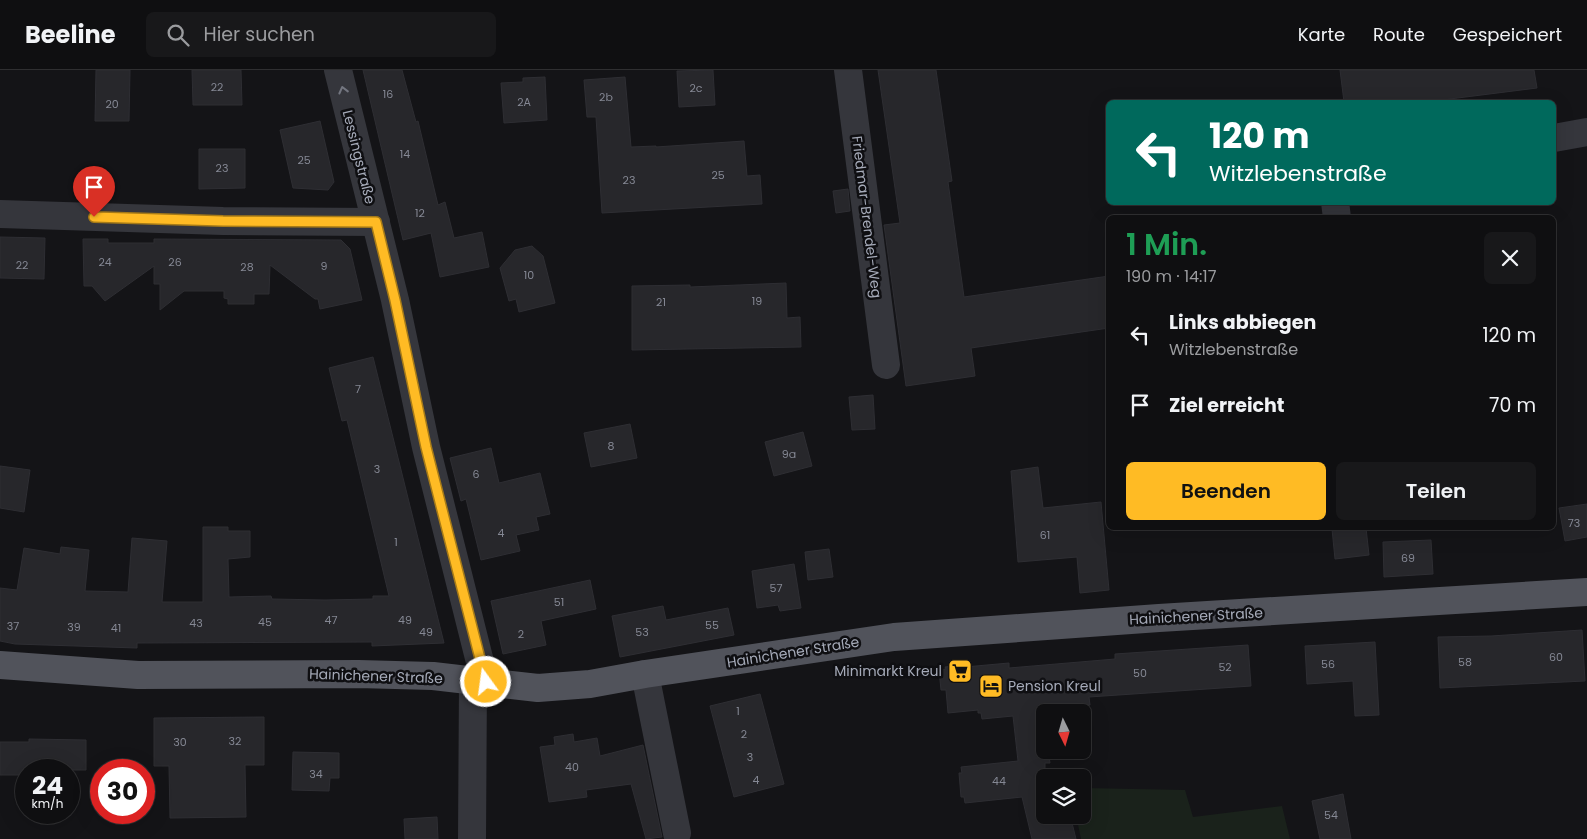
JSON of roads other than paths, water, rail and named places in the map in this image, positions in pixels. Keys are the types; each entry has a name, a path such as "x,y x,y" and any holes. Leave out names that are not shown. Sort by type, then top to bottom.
{"main road":[{"name":"Hainichener Straße","path":"0,664 138,675 358,674 433,676 538,688 590,684 887,638 1159,618 1587,592"}],"street":[{"name":"Lessingstraße","path":"338,70 395,300 479,682 472,839"},
{"name":"Friedmar-Brendel-Weg","path":"848,70 886,365"},
{"path":"1556,138 1587,132"},
{"path":"0,214 223,221 376,222"},
{"path":"646,674 677,833"}],"place":[{"name":"Minimarkt Kreul","path":"960,671"},
{"name":"Pension Kreul","path":"991,686"}]}
